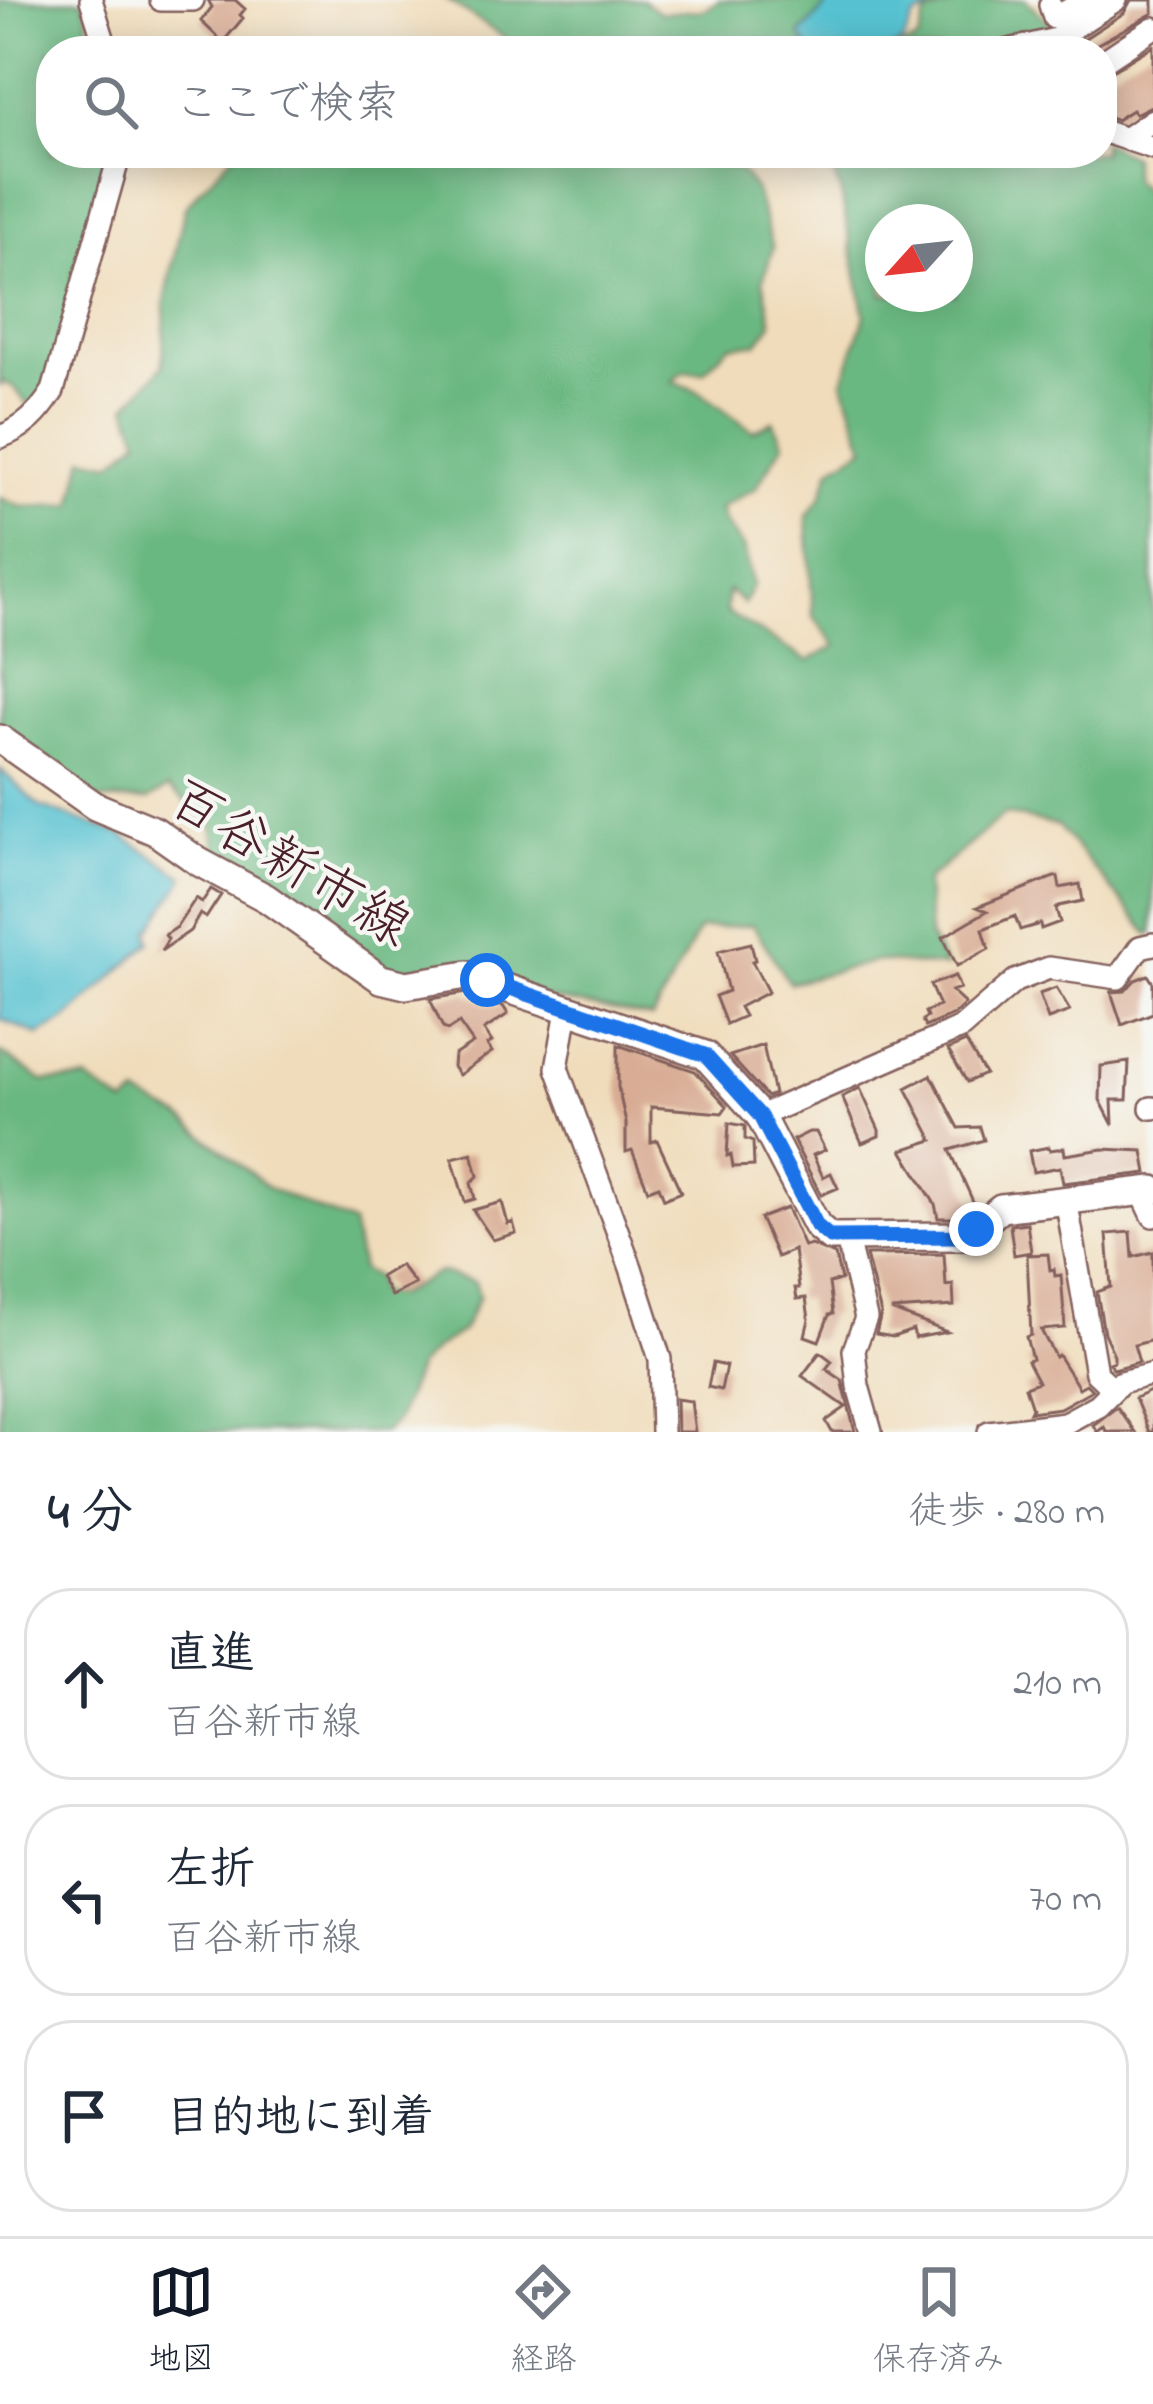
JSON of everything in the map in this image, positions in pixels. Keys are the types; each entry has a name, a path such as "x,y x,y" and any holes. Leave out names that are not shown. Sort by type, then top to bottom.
{"main road":[{"name":"百谷新市線","path":"0,739 95,806 155,831 199,862 266,898 381,979 406,986 467,975 705,1055 760,1116 817,1226 830,1237 847,1239"},
{"path":"847,1239 961,1236 1001,1208 1066,1198 1149,1200"}],"street":[{"path":"92,0 103,36"},
{"path":"161,0 193,0"},
{"path":"1049,2 1054,18 1087,0"},
{"path":"1061,36 1116,0"},
{"path":"1117,52 1153,28"},
{"path":"1127,138 1153,120"},
{"path":"1117,135 1153,148"},
{"path":"0,437 22,427 53,391 116,168"},
{"path":"760,1116 962,1028 1015,981 1049,968 1118,978 1140,947 1153,944"},
{"path":"567,1010 557,1068 660,1359 662,1432"},
{"path":"1066,1198 1096,1372 1113,1389"},
{"path":"847,1239 866,1318 854,1351 872,1432"},
{"path":"989,1432 1065,1424 1098,1405 1121,1382 1153,1374"}],"green space":[{"path":"0,0 83,0 92,36 36,36 36,168 111,168 47,393 32,411 15,388 4,382 0,386"},
{"path":"447,0 642,0 661,13 704,10 720,0 832,0 801,36 502,36"},
{"path":"966,0 1026,0 1054,27 1025,36 920,36 926,15"},
{"path":"1117,149 1132,156 1132,179 1153,199 1153,933 1149,934 1058,826 1005,814 926,881 929,936 946,967 877,961 789,983 753,925 699,929 652,1018 375,965 219,859 211,821 168,788 148,800 94,800 0,722 0,498 22,507 73,505 84,457 112,463 140,439 127,406 163,366 165,301 185,207 220,168 740,171 755,189 773,248 763,280 772,323 757,343 730,345 703,372 684,371 673,381 700,392 753,431 773,421 784,443 756,488 720,508 724,522 743,547 753,585 744,604 728,590 726,612 808,661 836,646 813,616 807,516 822,496 831,468 865,447 843,381 865,316 840,189 831,168 1117,168"},
{"path":"0,1052 43,1081 87,1080 125,1105 138,1096 181,1117 270,1189 352,1224 361,1270 376,1278 378,1293 396,1296 439,1272 475,1282 479,1296 462,1331 418,1366 397,1420 384,1432 0,1432"}],"water":[{"path":"832,0 950,0 914,18 906,36 800,35"},
{"path":"0,769 39,806 120,834 185,877 149,932 151,942 65,1021 38,1035 0,1019"}],"building":[{"path":"208,0 235,0 245,9 228,36 217,36 201,21 212,7"},
{"path":"1131,0 1153,0 1153,13 1112,36 1088,36 1124,13"},
{"path":"1153,46 1153,105 1117,119 1117,68"},
{"path":"1054,877 1060,888 1080,884 1083,901 1059,906 1060,922 1041,929 1040,924 1020,930 1015,916 983,929 989,949 957,966 943,937 987,911 977,907"},
{"path":"211,889 221,895 206,918 200,914 190,931 161,951 168,939 165,935 176,928 196,898 202,902"},
{"path":"751,943 752,961 768,992 739,1007 744,1016 726,1024 715,996 728,991 718,951"},
{"path":"1148,975 1153,983 1153,1013 1122,1025 1111,992 1125,991"},
{"path":"955,976 960,988 951,991 965,1004 925,1027 925,1012 939,1006 930,985"},
{"path":"1056,988 1070,1011 1048,1019 1039,994"},
{"path":"466,993 489,1005 503,1006 508,1014 484,1030 492,1052 459,1075 453,1067 454,1055 473,1043 459,1023 443,1028 430,999"},
{"path":"966,1042 985,1074 967,1082 948,1050"},
{"path":"618,1045 695,1071 727,1106 722,1113 651,1107 651,1142 657,1140 681,1192 664,1199 659,1186 648,1190 632,1150 626,1152"},
{"path":"763,1045 774,1094 767,1097 730,1056"},
{"path":"1129,1062 1127,1100 1112,1100 1113,1125 1100,1100 1101,1066"},
{"path":"931,1075 959,1128 980,1127 984,1140 950,1150 975,1206 957,1218 938,1218 935,1204 902,1150 933,1140 906,1088"},
{"path":"860,1088 879,1130 879,1136 862,1143 842,1097"},
{"path":"729,1123 745,1126 745,1139 753,1142 754,1166 733,1167 731,1155 727,1156"},
{"path":"816,1132 825,1150 813,1155 823,1177 831,1173 838,1188 821,1195 793,1140"},
{"path":"1064,1148 1065,1155 1103,1149 1143,1151 1147,1173 1063,1183 1060,1167 1033,1172 1029,1151"},
{"path":"472,1153 478,1176 471,1183 475,1199 465,1202 452,1158"},
{"path":"502,1202 516,1233 493,1240 473,1210"},
{"path":"787,1208 804,1247 811,1245 835,1255 841,1280 829,1283 833,1314 819,1341 805,1336 809,1319 806,1298 797,1299 794,1250 777,1257 760,1218"},
{"path":"1027,1223 1031,1252 1014,1255 1010,1225"},
{"path":"1131,1232 1133,1257 1153,1252 1153,1340 1134,1345 1139,1362 1114,1369 1097,1292 1111,1287 1107,1234"},
{"path":"944,1254 946,1286 953,1285 954,1306 891,1310 947,1332 915,1338 913,1330 893,1337 876,1334 881,1314 866,1255"},
{"path":"1048,1254 1050,1270 1061,1275 1065,1328 1041,1330 1079,1388 1086,1384 1092,1390 1060,1408 1030,1412 1025,1387 1038,1382 1027,1361 1032,1359 1026,1337 1031,1335 1027,1255"},
{"path":"400,1265 415,1284 391,1296 380,1277"},
{"path":"820,1352 832,1361 826,1369 842,1380 855,1432 832,1432 826,1421 846,1407 802,1376"},
{"path":"713,1363 726,1366 721,1390 708,1387"},
{"path":"1153,1390 1153,1432 1149,1432 1135,1398"},
{"path":"676,1399 691,1401 695,1432 677,1432"},
{"path":"1117,1407 1135,1432 1107,1432 1104,1427 1097,1432 1093,1425"}],"route":[{"path":"487,980 705,1055 760,1116 817,1226 830,1237 961,1236 976,1229"}]}
